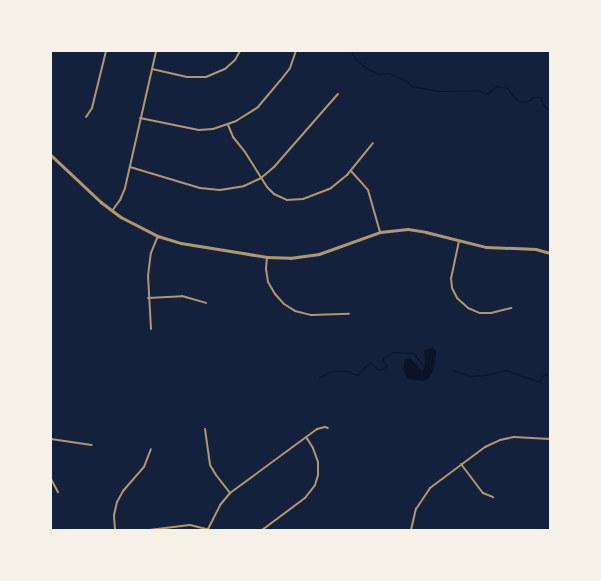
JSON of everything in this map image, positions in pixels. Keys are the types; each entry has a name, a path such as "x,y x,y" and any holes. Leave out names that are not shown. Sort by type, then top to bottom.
{"street":[{"path":"86,117 92,108 106,51"},
{"path":"112,210 123,194 156,51"},
{"path":"152,69 186,77 206,77 224,69 235,60 240,51"},
{"path":"140,118 195,130 213,129 228,125 244,117 263,102 286,75 296,51"},
{"path":"130,167 155,174 181,184 210,190 237,188 261,178 282,160 338,94"},
{"path":"228,125 235,140 246,152 261,178 274,194 287,200 296,200 331,188 351,171 373,143"},
{"path":"51,156 112,210 131,224 158,236 181,242 266,257 290,258 311,256 380,232 411,230 486,247 536,250 550,253"},
{"path":"351,171 368,190 380,232"},
{"path":"151,329 148,298 148,268 158,236"},
{"path":"459,241 451,278 452,288 457,298 468,308 480,313 491,313 511,308"},
{"path":"266,257 268,282 275,294 284,304 295,311 310,315 349,314"},
{"path":"148,298 182,296 206,303"},
{"path":"149,530 185,525 209,530 220,505 230,492 317,429 328,428"},
{"path":"205,429 210,465 230,492"},
{"path":"262,530 305,498 315,486 318,475 318,462 314,448 306,437"},
{"path":"411,530 414,514 426,493 439,479 485,447 500,440 523,437 550,439"},
{"path":"51,439 92,445"},
{"path":"115,530 114,515 117,502 123,491 144,467 151,449"},
{"path":"461,464 483,493 493,497"},
{"path":"51,480 58,492"}],"water":[{"path":"433,348 436,351 436,354 433,372 429,378 424,381 408,379 403,370 405,359 410,358 422,371 425,367 424,350"}],"waterway":[{"path":"351,51 355,59 366,68 379,74 389,73 408,82 411,86 439,91 478,90 486,94 497,86 507,88 516,99 520,101 524,102 530,100 532,97 540,97 544,106 550,111"},
{"path":"319,377 332,371 347,371 357,375 370,362 379,370 382,369 387,366 382,360 383,358 393,352 413,353 426,369"},
{"path":"453,370 470,376 485,375 505,370 539,382 542,376 550,373"}]}
